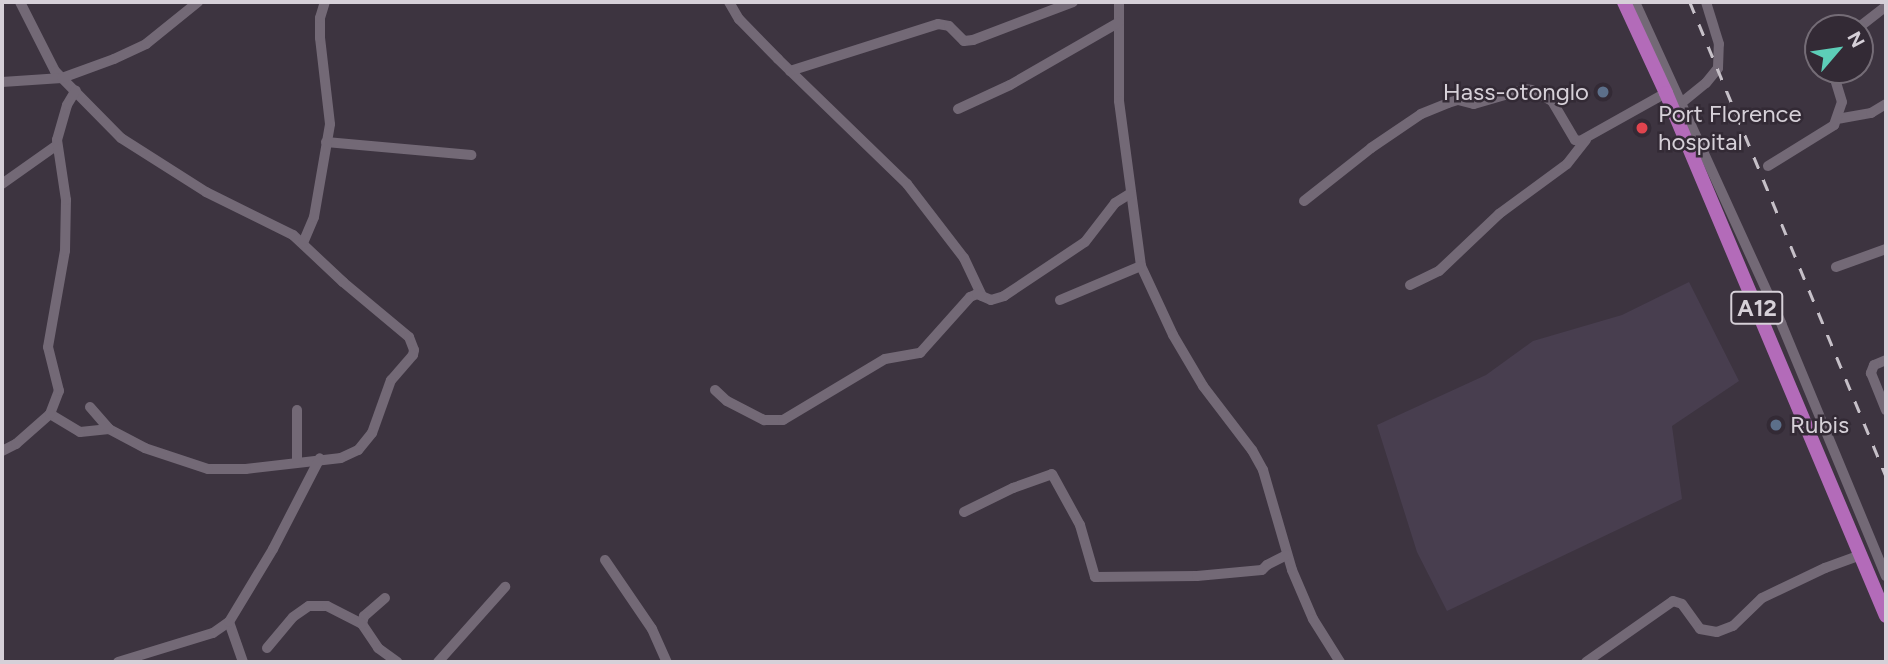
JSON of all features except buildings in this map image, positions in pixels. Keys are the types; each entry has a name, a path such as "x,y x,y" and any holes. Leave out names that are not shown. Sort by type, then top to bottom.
{"highway":[{"name":"A12","path":"1624,2 1677,118 1886,616"}],"street":[{"path":"20,2 49,63 111,129 133,147 206,192 293,235 343,282 409,337 414,350 413,355 391,380 372,433 349,456 297,460 246,469 208,469 145,447 109,429 90,407"},
{"path":"2,82 62,78 114,59 146,44 198,2"},
{"path":"303,243 314,217 330,118 320,18 325,2"},
{"path":"729,2 746,26 790,71 907,184 964,258 982,296"},
{"path":"790,71 938,24 949,26 964,41 973,40 1073,2"},
{"path":"1119,2 1119,101 1141,266 1173,335 1203,386 1252,450 1263,470 1287,555 1314,619 1340,662"},
{"path":"1635,2 1781,323 1886,576"},
{"path":"1677,118 1680,100 1706,83 1718,68 1719,44 1706,2"},
{"path":"958,109 1010,85 1118,23"},
{"path":"1768,166 1827,131 1838,119 1842,109 1842,94 1838,84"},
{"path":"1304,201 1371,148 1422,114 1458,100 1474,104 1525,89 1532,90 1552,102 1576,140 1586,139"},
{"path":"2,451 16,444 50,414 58,398 59,384 48,347 65,251 66,200 57,145 67,105 76,90"},
{"path":"1410,285 1440,271 1499,214 1567,164 1586,139 1666,93"},
{"path":"1838,119 1871,113 1886,104"},
{"path":"326,142 471,155"},
{"path":"2,184 57,145"},
{"path":"715,390 727,401 764,420 777,422 885,359 920,353 970,297 977,294 991,300 1004,296 1085,242 1115,203 1131,193"},
{"path":"1836,267 1886,249"},
{"path":"1060,300 1141,266"},
{"path":"1886,360 1874,365 1871,373 1886,410"},
{"path":"297,460 298,411"},
{"path":"50,414 80,432 109,429"},
{"path":"118,662 214,633 229,622 273,549 320,458"},
{"path":"964,512 1013,488 1052,474 1080,525 1095,577 1197,576 1262,570 1287,555"},
{"path":"1586,662 1674,601 1682,604 1700,629 1717,632 1733,626 1762,598 1825,568 1861,555"},
{"path":"605,560 652,629 667,662"},
{"path":"438,662 505,587"},
{"path":"362,624 364,616 386,598"},
{"path":"267,648 293,617 309,606 327,606 362,624 378,648 397,662"},
{"path":"229,622 243,662"}],"shaded area":[{"path":"1689,282 1739,381 1672,426 1682,499 1447,611 1417,552 1377,425 1486,375 1533,341 1622,315"}],"railway":[{"path":"1690,2 1886,476"}],"place":[{"name":"Hass-otonglo","path":"1603,92"},
{"name":"Port Florence hospital","path":"1642,128"},
{"name":"Rubis","path":"1776,425"}]}
